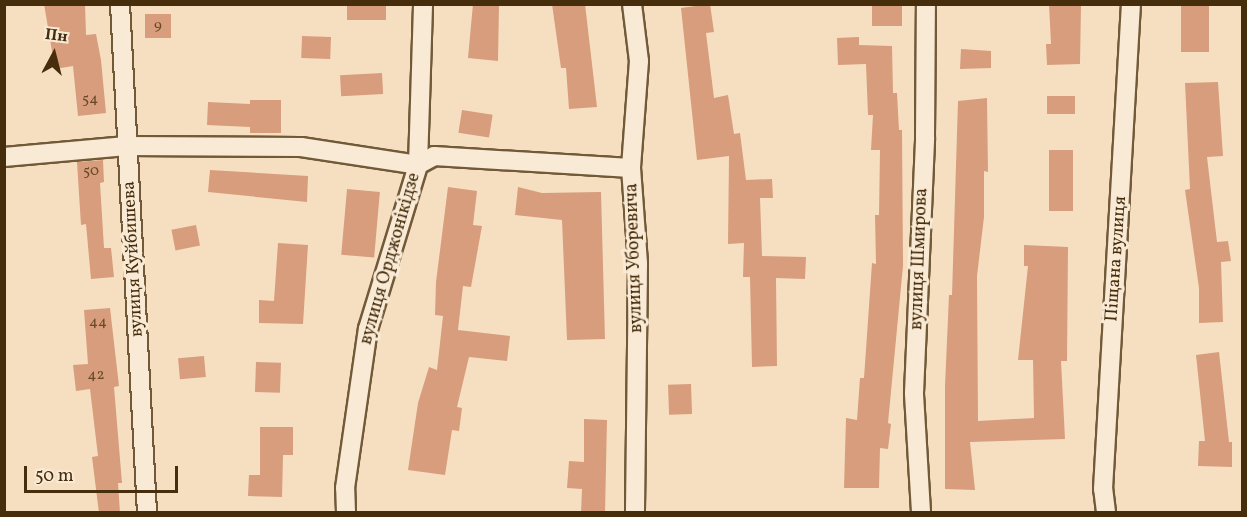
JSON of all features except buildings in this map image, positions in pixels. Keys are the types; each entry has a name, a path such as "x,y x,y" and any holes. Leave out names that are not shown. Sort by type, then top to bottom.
{"street":[{"name":"вулиця Куйбишева","path":"120,4 147,513"},
{"name":"вулиця Орджонікідзе","path":"346,513 345,488 368,329 418,165 423,4"},
{"name":"вулиця Уборевича","path":"632,4 639,61 631,168 638,264 635,513"},
{"name":"вулиця Шмирова","path":"921,513 914,393 925,137 926,4"},
{"name":"Піщана вулиця","path":"1106,513 1102,489 1131,4"},
{"path":"4,157 127,146 301,147 418,165 434,156 631,168"}]}
